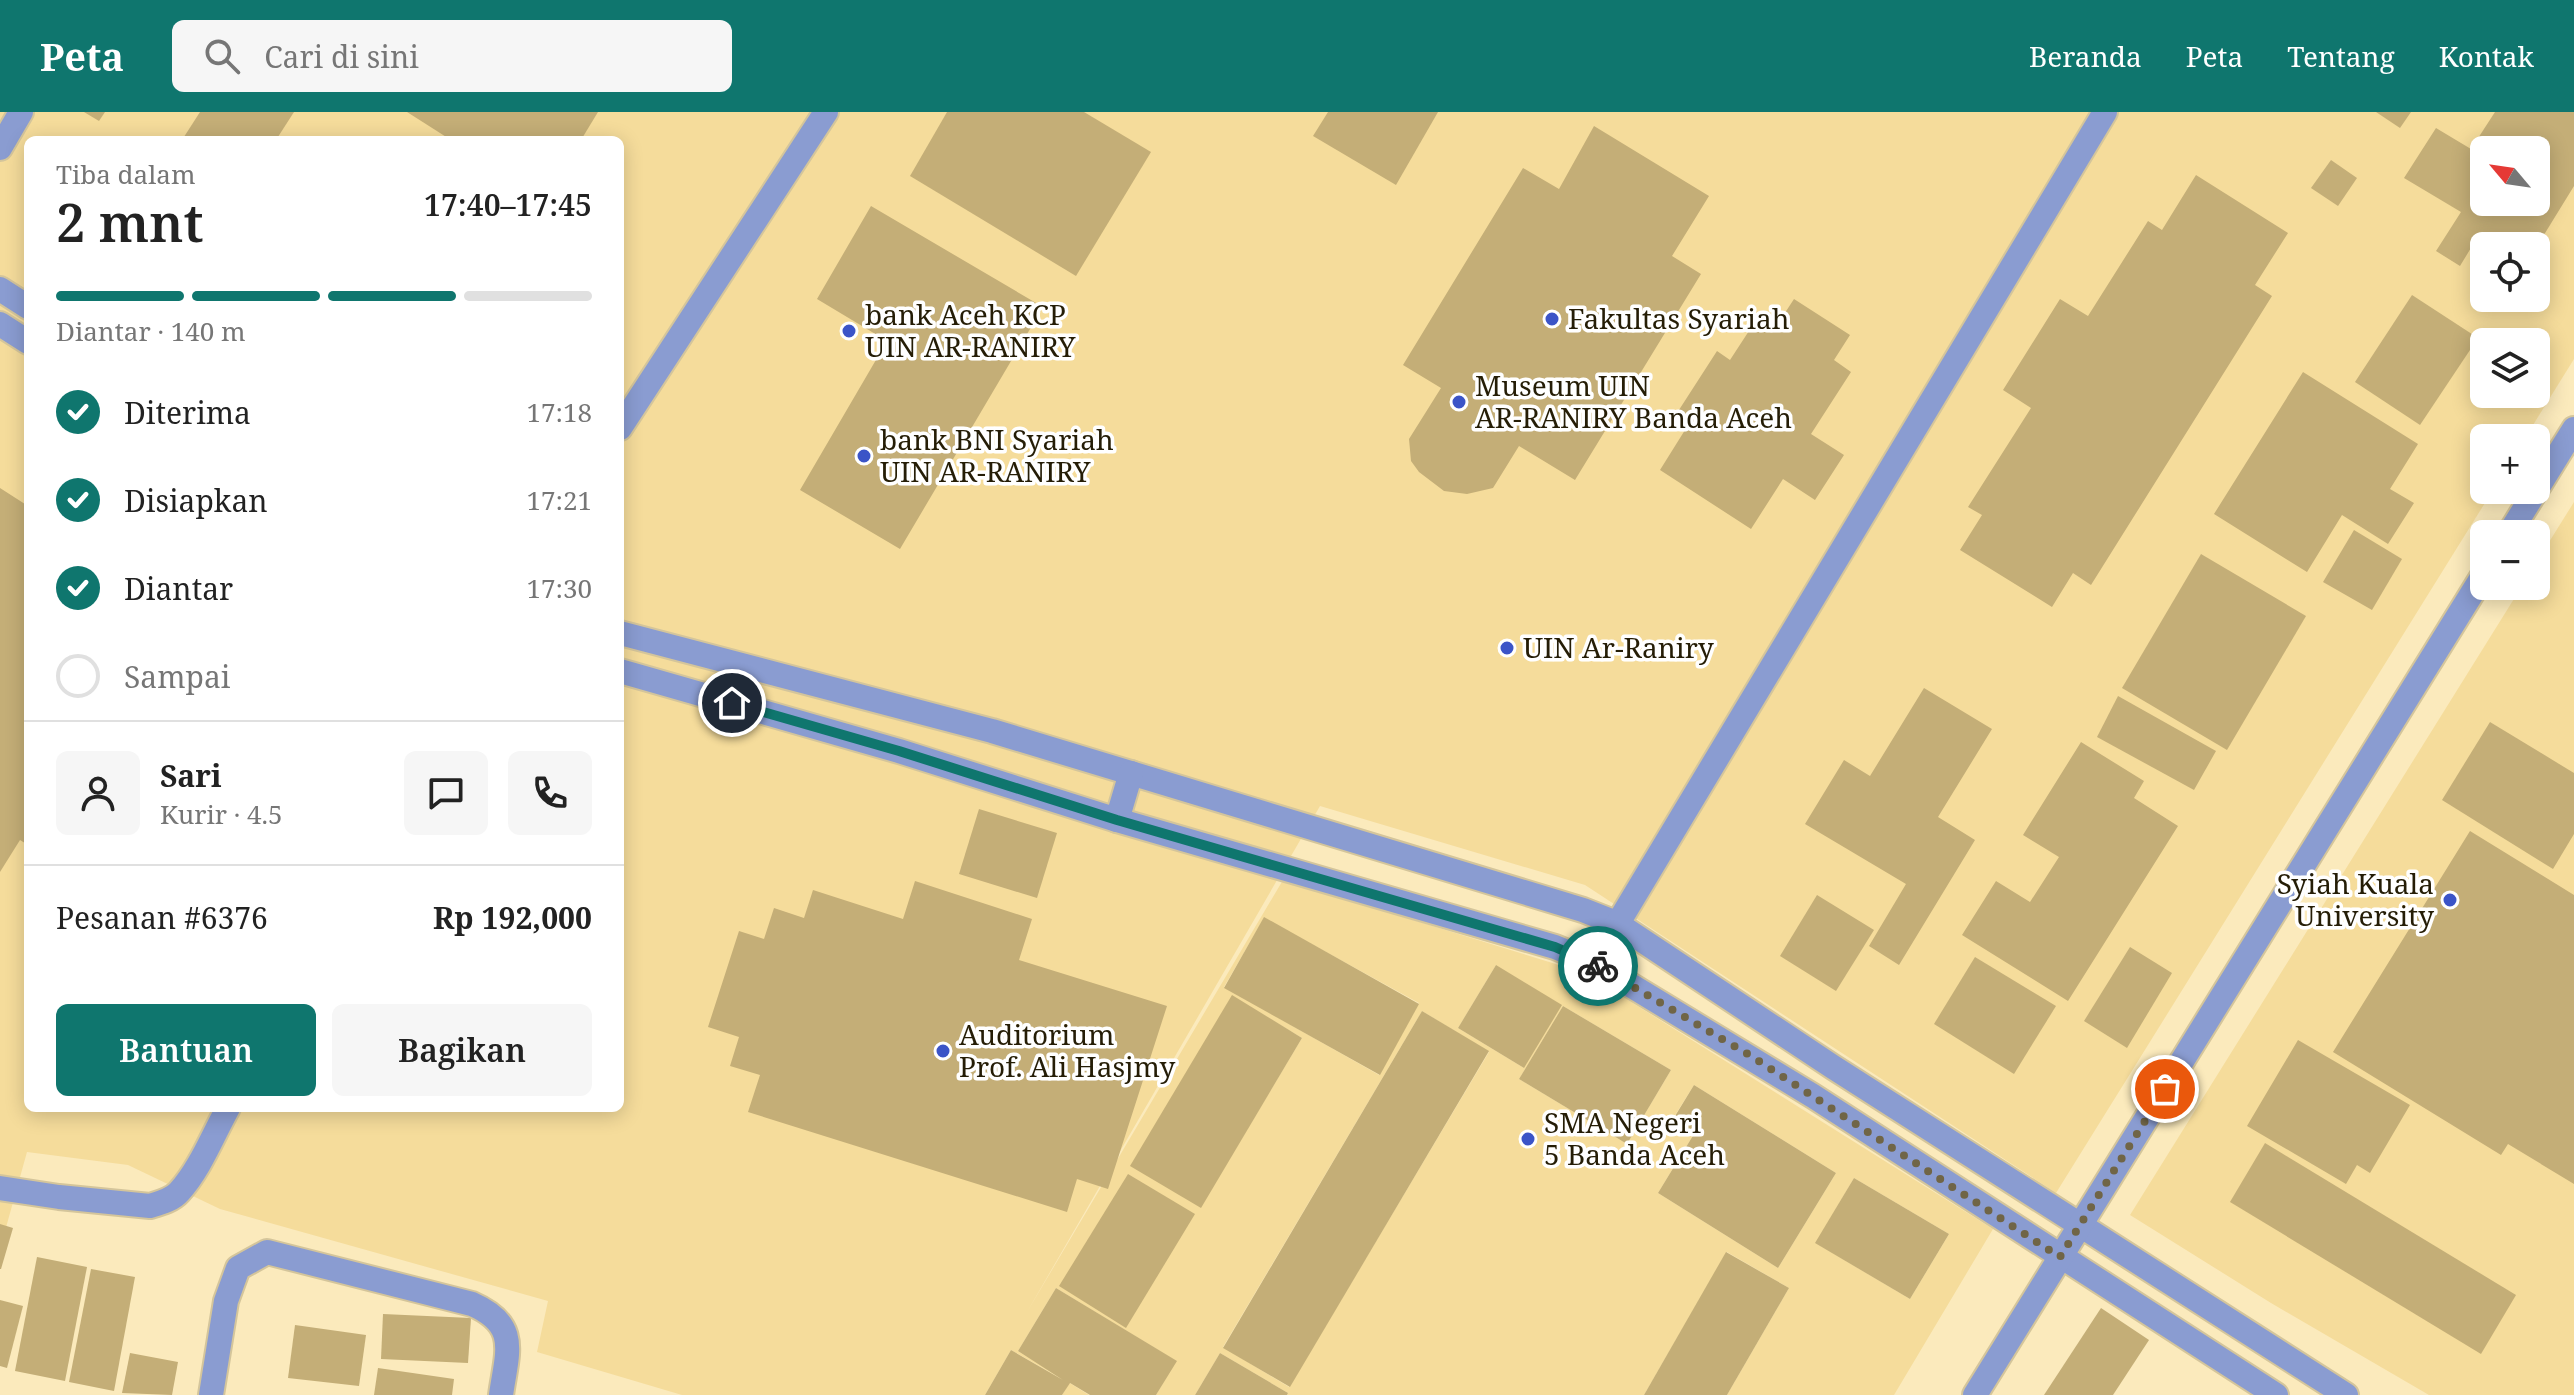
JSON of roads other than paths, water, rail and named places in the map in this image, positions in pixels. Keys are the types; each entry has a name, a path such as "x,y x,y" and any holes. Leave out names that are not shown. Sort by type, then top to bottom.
{"street":[{"path":"0,148 21,112"},
{"path":"624,422 826,112"},
{"path":"1594,963 2105,112"},
{"path":"0,289 24,304"},
{"path":"0,324 24,339"},
{"path":"2518,520 2574,429"},
{"path":"1975,1395 2470,597"},
{"path":"624,634 912,709 1583,910 1616,923 1833,1067 2346,1395"},
{"path":"624,672 1555,947 1594,963 1813,1096 2276,1395"},
{"path":"899,751 912,709"},
{"path":"1117,820 1131,773"},
{"path":"1813,1096 1833,1067"},
{"path":"0,1188 150,1206 163,1203 178,1194 226,1112"},
{"path":"211,1395 226,1301 238,1268 267,1252 472,1304 492,1313 502,1325 508,1345 501,1395"}],"place":[{"name":"Fakultas Syariah","path":"1552,319"},
{"name":"bank Aceh KCP UIN AR-RANIRY","path":"849,331"},
{"name":"Museum UIN AR-RANIRY Banda Aceh","path":"1459,402"},
{"name":"bank BNI Syariah UIN AR-RANIRY","path":"864,456"},
{"name":"UIN Ar-Raniry","path":"1507,648"},
{"name":"Syiah Kuala University","path":"2450,900"},
{"name":"Auditorium Prof. Ali Hasjmy","path":"943,1051"},
{"name":"SMA Negeri 5 Banda Aceh","path":"1528,1139"}]}
